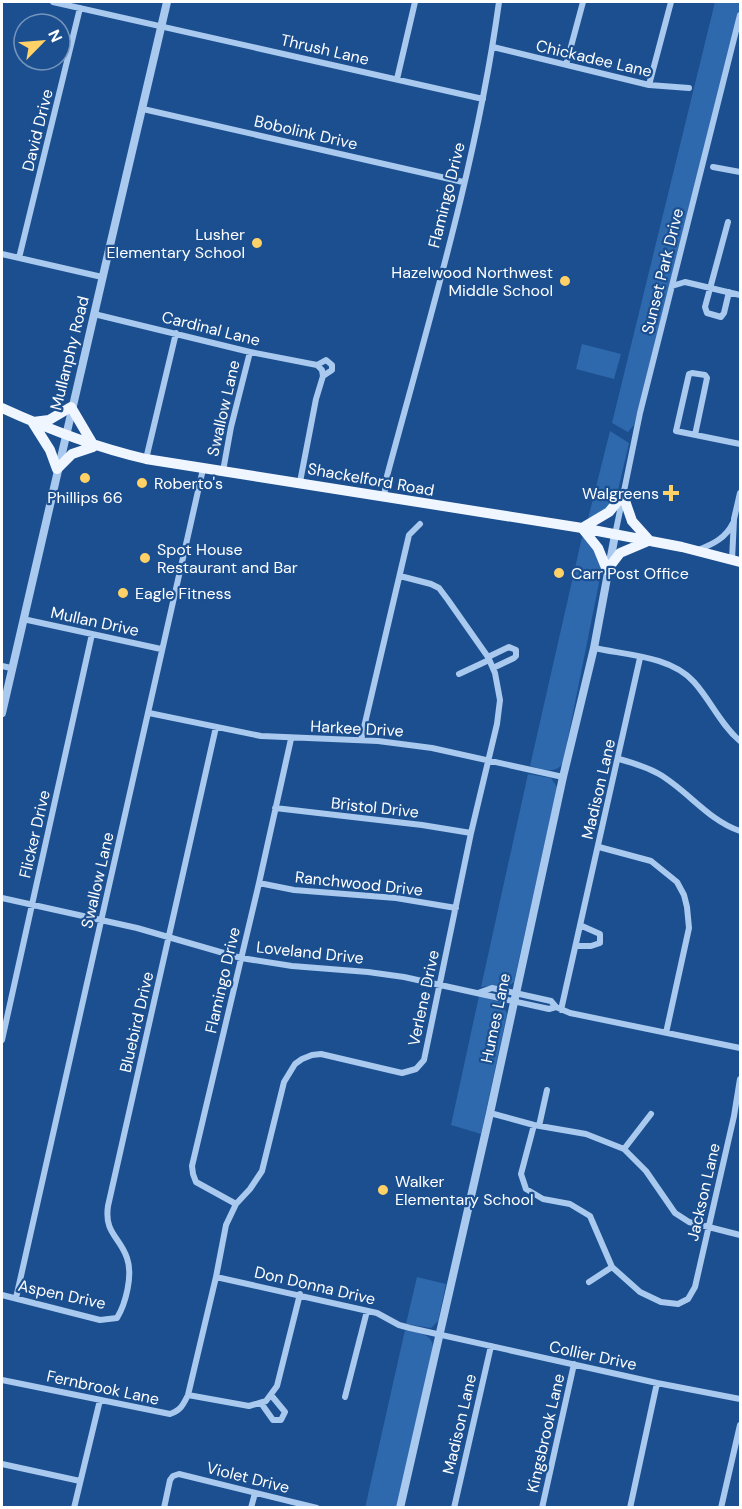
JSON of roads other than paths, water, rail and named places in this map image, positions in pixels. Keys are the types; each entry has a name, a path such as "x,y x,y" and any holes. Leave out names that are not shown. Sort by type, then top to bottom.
{"main road":[{"path":"71,407 94,446 72,454 57,469 50,450 33,422 49,420 71,407"},
{"name":"Shackelford Road","path":"2,408 64,436 146,459 582,528 698,550 736,561"},
{"path":"607,570 598,548 582,528 609,512 623,495"},
{"path":"607,570 620,553 650,541 632,521 623,495"}],"street":[{"name":"Thrush Lane","path":"53,2 72,4 84,9 483,99"},
{"name":"David Drive","path":"19,258 84,9 89,2"},
{"name":"Mullanphy Road","path":"2,713 64,436 167,2"},
{"path":"397,79 415,2"},
{"name":"Flamingo Drive","path":"383,498 483,99 499,2"},
{"path":"566,65 583,2"},
{"path":"650,85 671,2"},
{"name":"Sunset Park Drive","path":"615,535 640,413 741,15"},
{"name":"Chickadee Lane","path":"493,47 650,85 689,88"},
{"name":"Bobolink Drive","path":"143,109 463,182"},
{"path":"713,167 741,172"},
{"path":"728,222 705,307 707,313 720,317 724,313 729,292"},
{"path":"2,254 102,277"},
{"path":"672,286 685,282 741,295"},
{"name":"Cardinal Lane","path":"94,314 321,370 300,482"},
{"path":"146,459 176,333"},
{"name":"Swallow Lane","path":"223,471 231,427 250,352"},
{"path":"695,435 707,378 705,375 692,373 689,374 676,431 695,435 741,444"},
{"name":"Swallow Lane","path":"15,1298 203,468"},
{"path":"736,561 735,519 741,493"},
{"path":"698,550 721,538 735,519"},
{"path":"361,740 409,536 420,524"},
{"name":"Humes Lane","path":"400,1508 490,1113 563,777 594,648 615,535"},
{"name":"Verlene Drive","path":"188,1395 226,1225 236,1204 262,1171 284,1082 295,1064 302,1059 321,1054 402,1073 416,1068 424,1060 499,710 498,688 489,659 439,588 400,576"},
{"name":"Mullan Drive","path":"23,619 161,649"},
{"name":"Flicker Drive","path":"2,1040 92,634"},
{"path":"459,674 509,647 516,650 514,658 493,668"},
{"path":"594,648 668,664 693,680 728,731 741,741"},
{"name":"Madison Lane","path":"559,1009 582,926 640,658"},
{"path":"2,666 11,668"},
{"name":"Harkee Drive","path":"149,713 261,736 409,744 563,777"},
{"name":"Bluebird Drive","path":"117,1318 124,1302 129,1272 126,1256 107,1223 107,1214 216,727"},
{"name":"Flamingo Drive","path":"236,1204 196,1182 192,1166 291,739"},
{"path":"619,759 660,775 732,828 741,831"},
{"name":"Bristol Drive","path":"275,808 471,833"},
{"path":"599,847 651,861 676,882 684,896 689,928 666,1033"},
{"name":"Ranchwood Drive","path":"259,883 294,890 396,898 456,908"},
{"name":"Loveland Drive","path":"2,898 136,928 240,958 292,966 377,973 478,993 514,997 549,1009 559,1009 741,1048"},
{"path":"577,946 597,945 601,939 600,934 582,926"},
{"name":"Jackson Lane","path":"612,1267 640,1292 661,1302 678,1304 688,1299 695,1287 741,1079"},
{"path":"547,1090 521,1174 526,1189 543,1199 570,1204 590,1216 612,1267 589,1282"},
{"path":"490,1113 536,1125 586,1134 624,1149 646,1171 675,1213 689,1222 741,1235"},
{"path":"624,1149 651,1114"},
{"name":"Don Donna Drive","path":"216,1277 377,1313 399,1325 440,1335"},
{"path":"188,1395 249,1406 261,1403 271,1395 277,1386 300,1294"},
{"name":"Aspen Drive","path":"2,1295 100,1320 117,1318"},
{"path":"345,1396 367,1311"},
{"name":"Collier Drive","path":"440,1335 657,1383 741,1399"},
{"name":"Madison Lane","path":"454,1508 491,1346"},
{"name":"Kingsbrook Lane","path":"542,1508 574,1364"},
{"name":"Fernbrook Lane","path":"2,1380 170,1414 182,1407 188,1395"},
{"path":"630,1508 657,1383"},
{"path":"261,1403 273,1420 284,1418 285,1413 271,1395"},
{"path":"74,1508 100,1400"},
{"path":"721,1508 741,1425"},
{"path":"2,1464 80,1481"},
{"name":"Violet Drive","path":"164,1508 170,1480 173,1476 182,1475 317,1508"},
{"path":"251,1508 255,1493"}],"place":[{"name":"Lusher Elementary School","path":"257,243"},
{"name":"Hazelwood Northwest Middle School","path":"565,281"},
{"name":"Phillips 66","path":"85,478"},
{"name":"Roberto's","path":"142,483"},
{"name":"Walgreens","path":"671,493"},
{"name":"Spot House Restaurant and Bar","path":"145,558"},
{"name":"Carr Post Office","path":"559,573"},
{"name":"Eagle Fitness","path":"123,593"},
{"name":"Walker Elementary School","path":"383,1190"}]}
